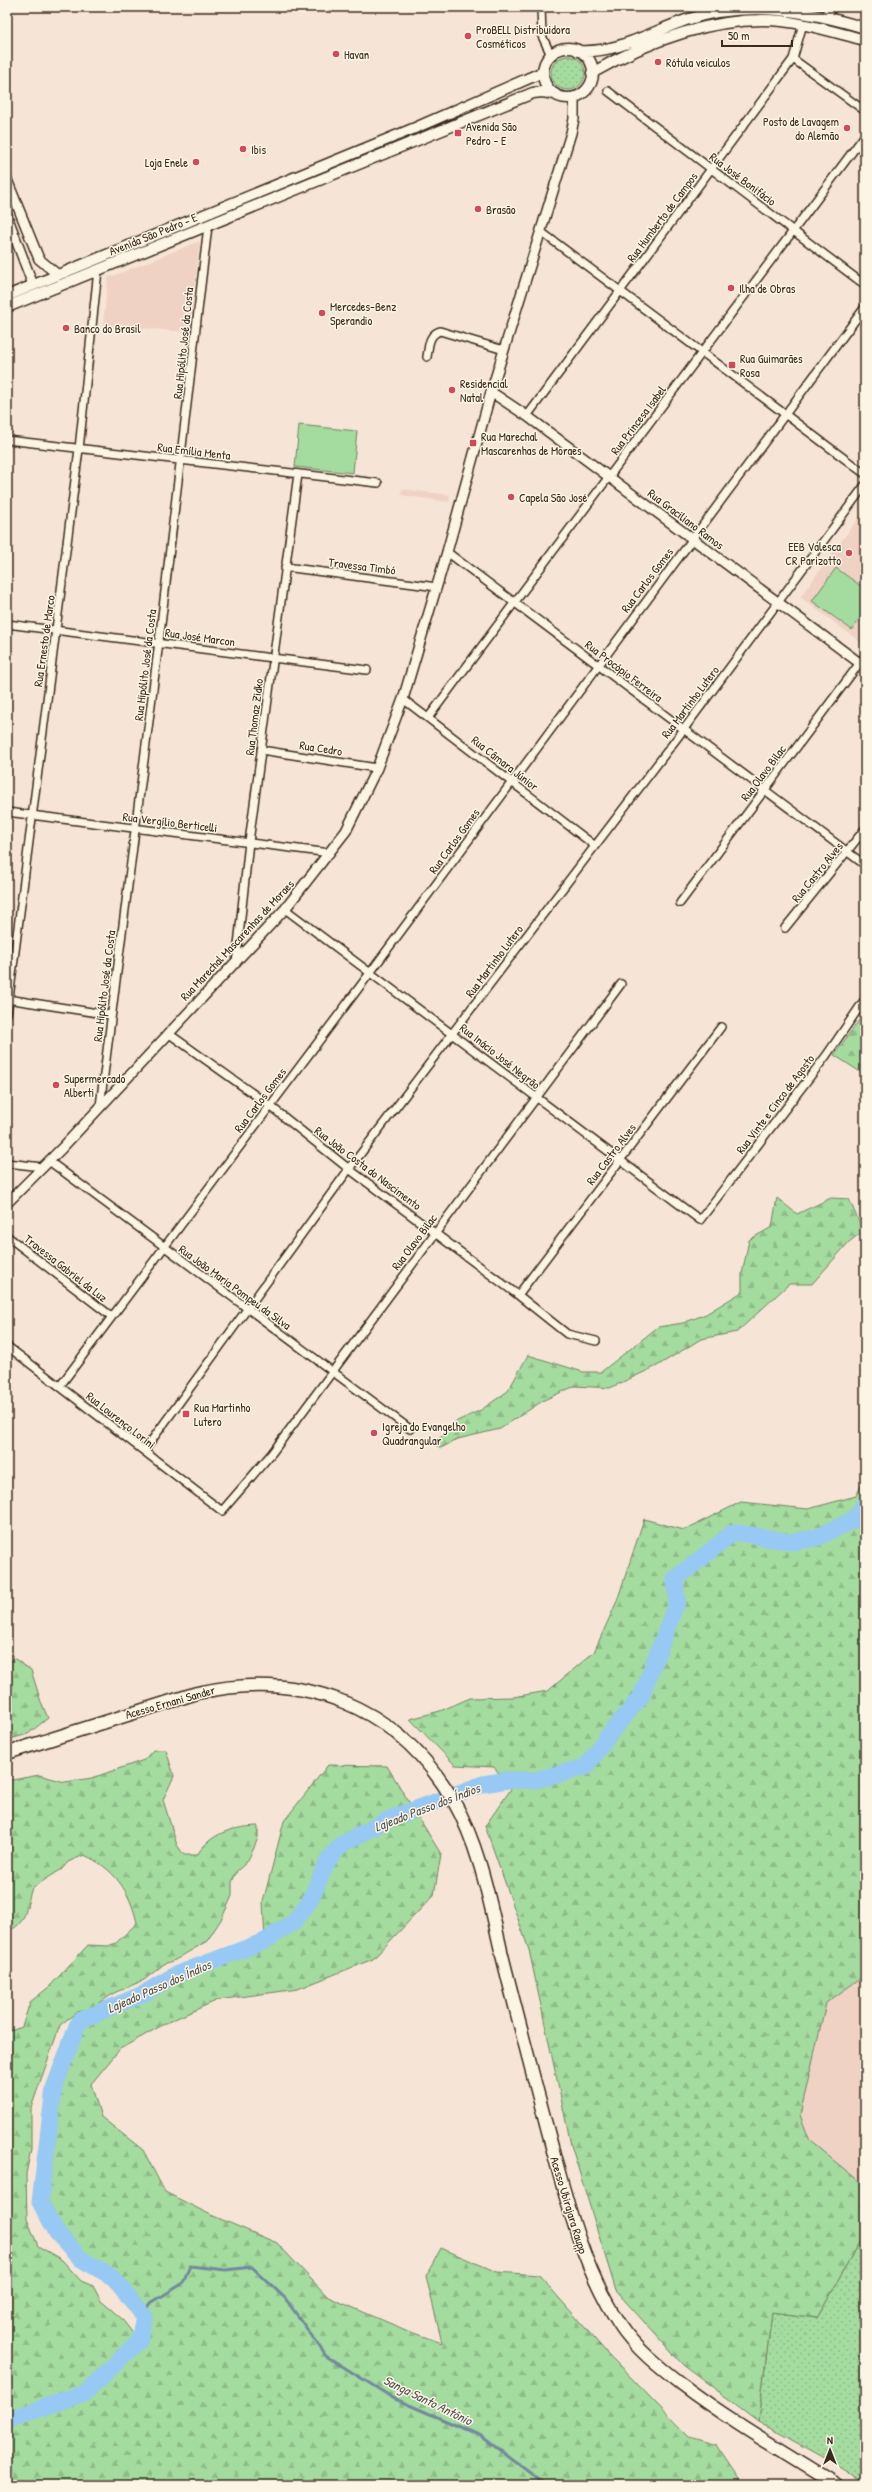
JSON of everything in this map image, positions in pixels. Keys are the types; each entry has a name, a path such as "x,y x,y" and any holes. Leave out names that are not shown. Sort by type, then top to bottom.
{"highway":[{"name":"Acesso Ernani Sander","path":"7,1754 197,1693 224,1686 254,1684 293,1687 335,1698 360,1709 408,1745 442,1783 464,1822 487,1886"},
{"name":"Acesso Ubirajara Raupp","path":"487,1886 529,2062 578,2242 608,2306 622,2328 656,2364 717,2411 837,2485"}],"main road":[{"path":"578,51 586,56 591,65 592,74 587,89 574,97 564,98 548,89 543,72 544,66 551,55 564,48 578,51 603,51 688,20 729,11 779,9 825,16 865,28"},
{"path":"592,74 648,45 713,26 767,20 803,24 865,40"},
{"name":"Avenida São Pedro - E","path":"7,296 415,128 543,72"},
{"name":"Avenida São Pedro - E","path":"7,307 533,93 542,92 555,94"}],"street":[{"path":"541,7 542,36 551,55"},
{"path":"825,16 832,7"},
{"name":"Rua Humberto de Campos","path":"527,416 793,59 803,24"},
{"path":"793,59 865,111"},
{"name":"Rua José Bonifácio","path":"608,91 865,285"},
{"name":"Rua Marechal Mascarenhas de Moraes","path":"7,1203 46,1164 168,1033 236,964 285,909 346,831 377,768 403,699 437,587 491,392 573,126 574,97"},
{"name":"Rua Princesa Isabel","path":"428,718 865,135"},
{"path":"7,180 39,259 58,275"},
{"path":"7,216 33,285"},
{"name":"Rua Hipólito José da Costa","path":"100,1106 134,828 159,642 208,226"},
{"path":"540,231 865,474"},
{"name":"Rua Ernesto de Marco","path":"7,1014 57,629 79,449 98,270"},
{"name":"Rua Carlos Gomes","path":"60,1386 269,1105 370,973 865,307"},
{"path":"427,357 430,339 432,335 440,331 504,350"},
{"name":"Rua Graciliano Ramos","path":"491,392 527,416 778,602 863,662"},
{"name":"Rua Emília Menta","path":"7,440 378,483"},
{"name":"Rua Thomaz Zidko","path":"236,964 249,842 298,474"},
{"name":"Rua Martinho Lutero","path":"144,1451 349,1169 453,1034 594,845 684,729 865,485"},
{"name":"Rua Procópio Ferreira","path":"447,552 865,865"},
{"name":"Travessa Timbó","path":"285,567 437,587"},
{"name":"Rua José Marcon","path":"7,624 159,642 366,670"},
{"name":"Rua Olavo Bilac","path":"680,903 765,789 863,662"},
{"name":"Rua Câmara Júnior","path":"403,699 594,845"},
{"name":"Rua Cedro","path":"261,750 377,768"},
{"name":"Rua Vergílio Berticelli","path":"7,812 330,853"},
{"name":"Rua Castro Alves","path":"785,928 865,829"},
{"name":"Rua Inácio José Negrão","path":"285,909 700,1220"},
{"name":"Rua Olavo Bilac","path":"222,1511 272,1453 621,984"},
{"path":"8,999 111,1015"},
{"name":"Rua Vinte e Cinco de Agosto","path":"700,1220 826,1056 865,999"},
{"name":"Rua Castro Alves","path":"518,1294 721,1027"},
{"name":"Rua João Costa do Nascimento","path":"168,1033 269,1105 349,1169 518,1294 567,1334 596,1341"},
{"path":"7,1163 46,1164"},
{"name":"Rua João Maria Pompeu da Silva","path":"46,1164 247,1308 331,1372 410,1429"},
{"name":"Travessa Gabriel da Luz","path":"7,1236 111,1316"},
{"name":"Rua Lourenço Lorini","path":"7,1346 222,1511"}],"shaded area":[{"path":"200,241 189,332 103,325 108,278"},
{"path":"402,489 450,495 449,502 401,495"},
{"name":"EEB Valesca CR Parizotto","path":"865,509 865,642 863,644 800,597"},
{"path":"865,1975 865,2186 810,2141 799,2115 826,2003"}],"green space":[{"path":"565,56 571,56 575,57 582,63 585,73 584,80 578,87 571,90 565,90 561,89 554,83 551,76 551,70 552,66 558,59"},
{"path":"299,425 357,431 353,473 295,467"},
{"path":"836,568 865,589 865,612 852,630 812,601"},
{"path":"865,1012 865,1075 834,1055"},
{"path":"777,1198 797,1214 831,1198 849,1199 863,1231 849,1242 812,1284 789,1284 737,1332 701,1339 657,1366 610,1388 575,1386 544,1400 500,1429 458,1439 441,1448 434,1444 455,1422 481,1410 508,1391 528,1355 583,1372 601,1372 658,1327 683,1323 706,1314 742,1292 742,1274 749,1240 772,1227"},
{"path":"865,1478 865,1975 826,2003 800,2115 810,2141 865,2186 865,2233 817,2318 772,2312 758,2421 683,2365 616,2291 571,2145 529,1950 485,1826 511,1789 494,1767 455,1765 410,1719 440,1711 470,1698 513,1697 548,1691 594,1652 617,1601 644,1519 684,1530 741,1502 808,1509 856,1496"},
{"path":"15,1659 31,1670 41,1702 48,1718 28,1734 7,1740 7,1662"},
{"path":"153,1750 166,1750 174,1776 163,1800 177,1845 184,1855 197,1855 209,1841 216,1836 239,1828 258,1826 258,1838 247,1862 237,1871 232,1882 232,1896 222,1918 207,1941 175,1960 164,1964 144,1980 114,1993 91,2009 77,2012 60,2025 31,2108 31,2149 26,2174 27,2219 38,2246 62,2260 81,2281 93,2286 101,2301 121,2318 139,2341 143,2316 114,2278 81,2259 57,2233 40,2202 54,2088 79,2021 143,1994 175,1975 265,1941 263,1902 284,1821 328,1765 387,1766 441,1854 434,1895 373,1959 298,1989 218,2000 168,2022 120,2049 91,2084 101,2117 143,2150 165,2192 211,2215 277,2243 328,2297 408,2331 442,2343 426,2276 441,2248 497,2272 539,2275 607,2353 689,2437 717,2445 744,2485 7,2485 7,2032 22,2027 30,2002 49,1987 88,1945 108,1946 116,1943 137,1923 130,1901 119,1882 95,1860 84,1855 68,1862 62,1869 32,1888 22,1920 14,1928 7,1931 7,1781 39,1775 65,1782 92,1778 144,1760"},
{"path":"865,2233 865,2484 845,2470 758,2421 772,2312 817,2318"}],"waterway":[{"name":"Lajeado Passo dos Índios","path":"7,2420 85,2393 139,2341 144,2316 114,2278 81,2259 57,2233 40,2202 54,2088 79,2021 143,1994 175,1975 265,1941 295,1921 309,1902 329,1859 342,1844 387,1820 483,1784 508,1780 535,1780 586,1767 607,1737 641,1697 677,1602 675,1579 734,1532 791,1542 816,1538 853,1520 865,1504"},
{"name":"Sanga Santo Antônio","path":"144,2316 149,2304 182,2284 190,2266 226,2270 252,2267 285,2298 326,2356 393,2398 481,2436 546,2485"}],"place":[{"name":"ProBELL Distribuidora Cosméticos","path":"468,36"},
{"name":"Havan","path":"336,54"},
{"name":"Rótula veiculos","path":"658,62"},
{"name":"Posto de Lavagem do Alemão","path":"847,128"},
{"name":"Avenida São Pedro - E","path":"458,133"},
{"name":"Ibis","path":"243,149"},
{"name":"Loja Enele","path":"196,162"},
{"name":"Brasão","path":"478,209"},
{"name":"Ilha de Obras","path":"731,288"},
{"name":"Mercedes-Benz Sperandio","path":"322,313"},
{"name":"Banco do Brasil","path":"66,328"},
{"name":"Rua Guimarães Rosa","path":"732,365"},
{"name":"Residencial Natal","path":"452,390"},
{"name":"Rua Marechal Mascarenhas de Moraes","path":"473,443"},
{"name":"Capela São José","path":"511,497"},
{"name":"EEB Valesca CR Parizotto","path":"849,553"},
{"name":"Supermercado Alberti","path":"56,1085"},
{"name":"Rua Martinho Lutero","path":"186,1414"},
{"name":"Igreja do Evangelho Quadrangular","path":"374,1433"}]}
